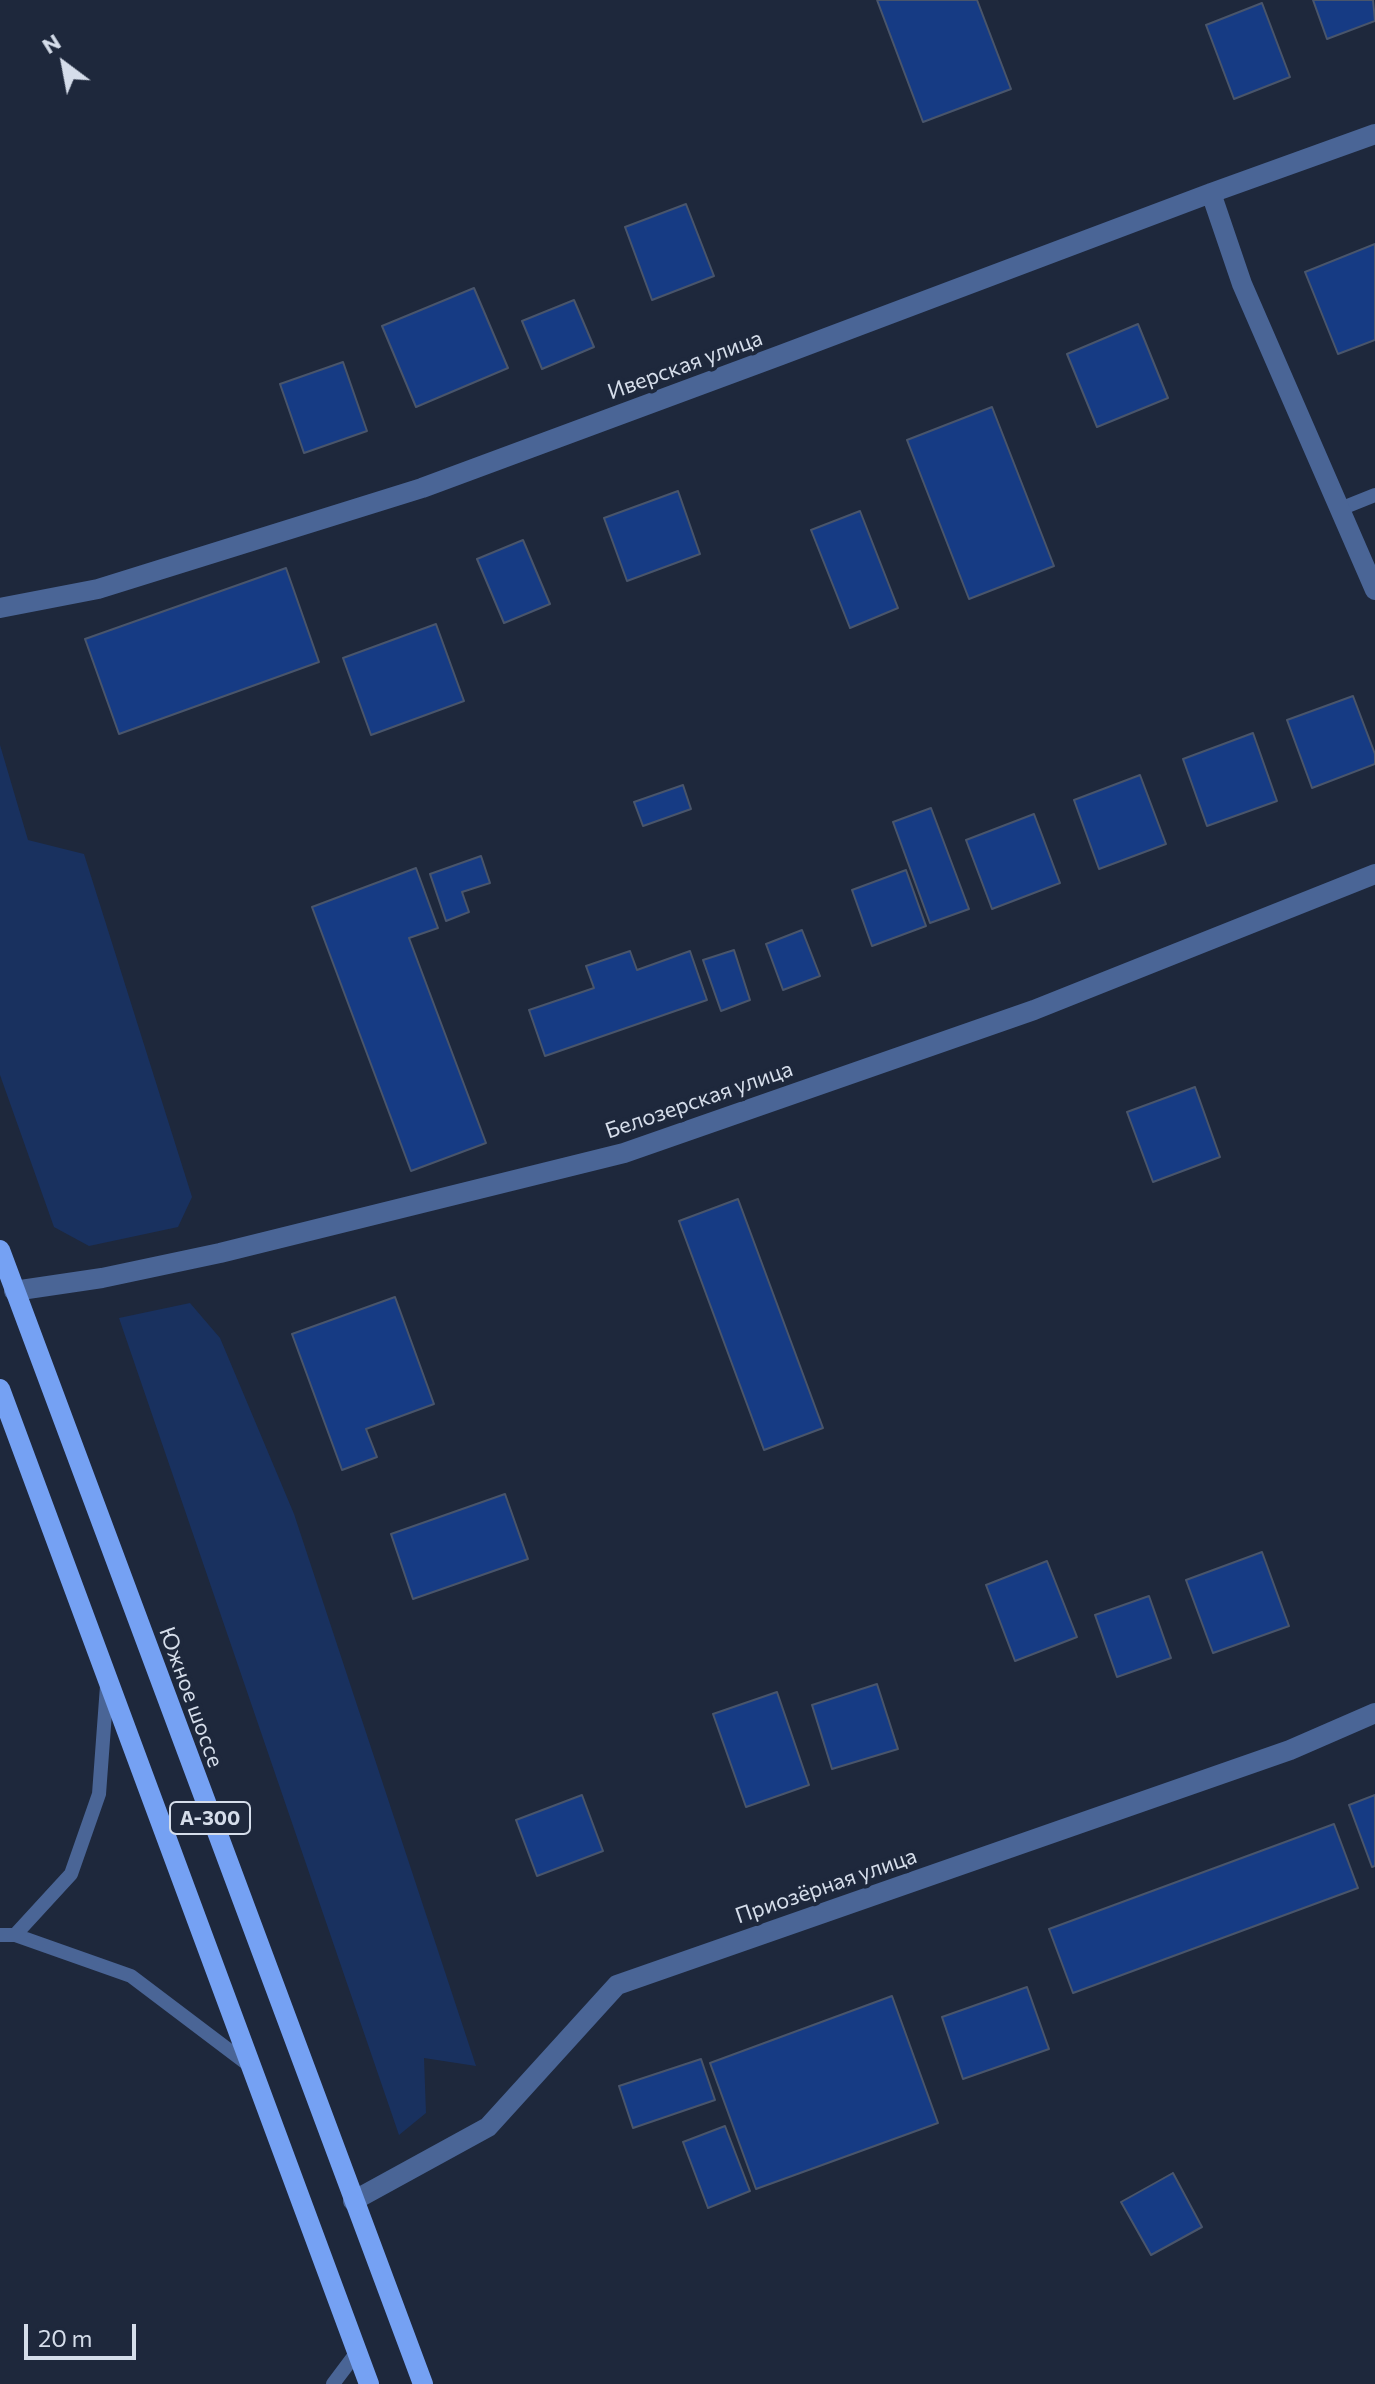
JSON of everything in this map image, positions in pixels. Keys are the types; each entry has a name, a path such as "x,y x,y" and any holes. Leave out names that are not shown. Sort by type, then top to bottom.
{"main road":[{"name":"Южное шоссе","path":"0,1250 423,2384"},
{"name":"А-300","path":"0,1389 369,2384"}],"street":[{"name":"Иверская улица","path":"0,608 98,589 422,488 1375,134"},
{"path":"1211,193 1242,284 1375,590"},
{"name":"Белозерская улица","path":"14,1291 102,1278 220,1253 624,1153 1034,1010 1375,874"},
{"name":"Приозёрная улица","path":"353,2201 488,2127 617,1985 1290,1750 1375,1713"}],"lane":[{"path":"1340,509 1375,495"},
{"path":"108,1679 99,1794 71,1874 7,1935 131,1976 252,2067"},
{"path":"333,2384 357,2352"}],"shaded area":[{"path":"0,745 28,840 84,854 192,1197 178,1227 89,1246 54,1227 0,1075"},
{"path":"190,1303 220,1338 294,1514 476,2066 424,2058 426,2113 399,2135 119,1318"}],"building":[{"path":"877,0 977,0 1011,89 923,122"},
{"path":"1313,0 1373,0 1375,21 1327,39"},
{"path":"1262,3 1290,77 1234,99 1206,25"},
{"path":"686,204 714,276 652,300 625,227"},
{"path":"1375,244 1375,340 1338,354 1305,272"},
{"path":"474,288 508,368 416,407 382,326"},
{"path":"574,300 594,347 542,369 522,321"},
{"path":"1138,324 1168,398 1097,427 1067,354"},
{"path":"343,362 367,431 304,453 280,384"},
{"path":"992,407 1054,566 969,599 907,440"},
{"path":"678,491 700,554 627,581 604,518"},
{"path":"860,511 898,608 850,628 811,530"},
{"path":"523,540 550,604 504,623 477,559"},
{"path":"286,568 319,662 119,734 85,639"},
{"path":"436,624 464,701 371,735 343,658"},
{"path":"1353,696 1375,754 1375,764 1312,788 1287,720"},
{"path":"1253,733 1277,801 1207,826 1183,759"},
{"path":"1140,775 1166,844 1099,869 1074,800"},
{"path":"683,785 691,809 643,826 634,802"},
{"path":"931,808 969,909 930,923 893,822"},
{"path":"1034,814 1060,883 992,909 966,840"},
{"path":"481,856 490,883 462,892 469,912 446,921 430,874"},
{"path":"416,868 438,928 409,938 486,1143 411,1171 312,907"},
{"path":"906,870 926,926 872,946 852,890"},
{"path":"802,930 820,976 783,990 766,944"},
{"path":"734,950 750,1000 721,1011 703,960"},
{"path":"630,951 637,970 690,951 707,1000 545,1056 529,1010 594,988 586,966"},
{"path":"1195,1087 1220,1157 1153,1182 1127,1112"},
{"path":"738,1199 823,1428 764,1450 679,1221"},
{"path":"395,1297 434,1404 366,1429 377,1457 342,1470 292,1334"},
{"path":"505,1494 528,1559 413,1599 391,1534"},
{"path":"1262,1552 1289,1626 1213,1653 1186,1580"},
{"path":"1047,1561 1077,1637 1015,1661 986,1585"},
{"path":"1149,1596 1171,1658 1117,1677 1095,1615"},
{"path":"877,1684 898,1749 832,1769 812,1705"},
{"path":"777,1692 809,1785 746,1807 713,1714"},
{"path":"582,1795 603,1851 537,1876 516,1820"},
{"path":"1375,1795 1375,1866 1372,1867 1349,1805"},
{"path":"1334,1824 1358,1888 1073,1993 1049,1929"},
{"path":"1027,1987 1049,2049 963,2079 942,2017"},
{"path":"892,1996 938,2123 756,2189 710,2063"},
{"path":"701,2059 715,2100 633,2128 619,2086"},
{"path":"725,2126 750,2191 708,2208 683,2142"},
{"path":"1173,2173 1202,2227 1151,2255 1121,2202"}]}
